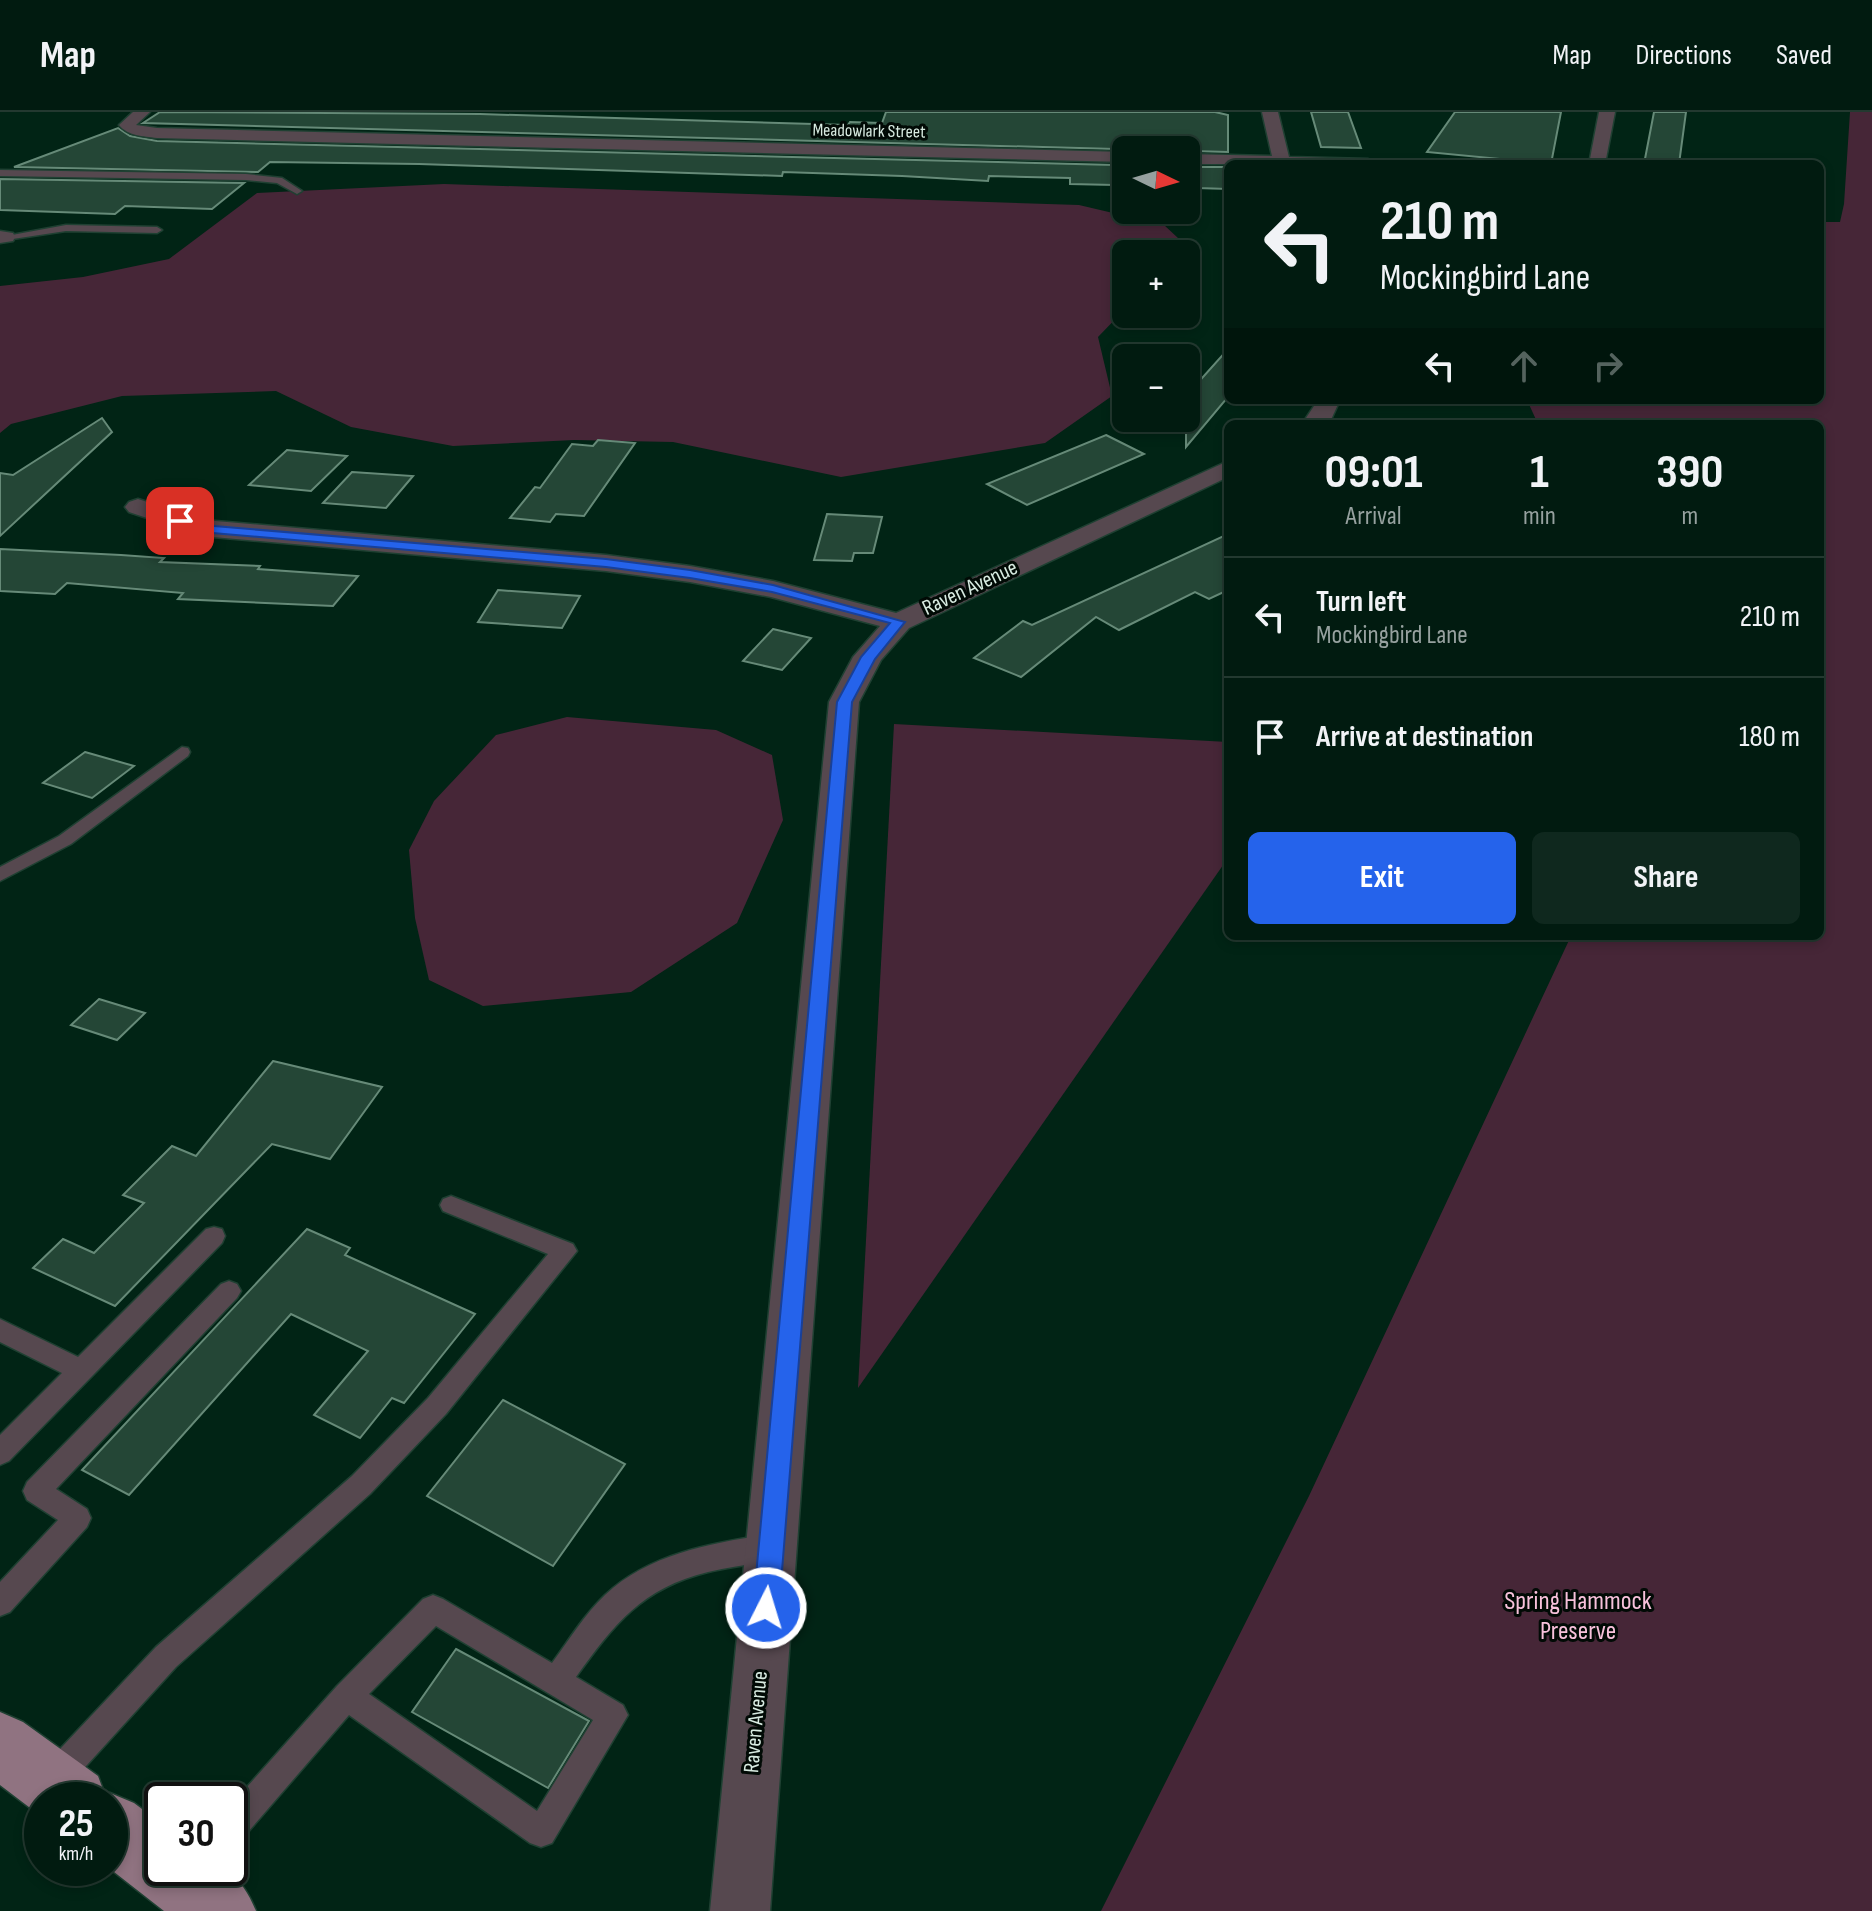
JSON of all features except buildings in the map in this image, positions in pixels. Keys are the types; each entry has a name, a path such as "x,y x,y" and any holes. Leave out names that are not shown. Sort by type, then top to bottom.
{"street":[{"name":"Meadowlark Street","path":"142,112 129,120 127,125 131,129 157,133 1112,157"},
{"path":"1270,112 1282,160"},
{"path":"1598,160 1607,112"},
{"path":"1200,159 1224,160"},
{"name":"Raven Avenue","path":"740,1911 844,702 868,657 899,622 1224,470"},
{"path":"138,507 201,528 606,563 690,574 773,589 899,622"}],"lane":[{"path":"0,173 246,177 279,180 297,191"},
{"path":"3,237 66,228 157,230"},
{"path":"0,875 65,840 182,752"},
{"path":"41,1776 166,1657 361,1485 437,1406 565,1251 451,1205"},
{"path":"0,1453 214,1236"},
{"path":"0,1602 78,1518 36,1491 229,1291"},
{"path":"0,1330 81,1371"},
{"path":"555,1682 616,1604 654,1578 694,1560 771,1547"},
{"path":"248,1809 347,1696 433,1609 613,1715 541,1832 347,1696"}],"green space":[{"name":"Spring Hammock Preserve","path":"1850,112 1872,112 1872,1911 1101,1911 1309,1496 1569,940 1824,940 1824,420 1536,420 1529,404 1824,404 1824,222 1840,222"},
{"path":"444,184 1079,205 1112,213 1112,224 1164,225 1180,240 1112,240 1112,322 1098,337 1112,396 1045,443 841,477 673,442 574,440 453,446 351,427 276,391 122,396 11,424 0,433 0,286 83,277 169,259 257,193"},
{"path":"567,717 716,730 772,755 783,820 737,923 631,992 483,1006 429,980 415,918 409,850 434,801 496,735"},
{"path":"894,724 1224,742 1224,864 858,1388"}],"route":[{"path":"180,521 201,528 606,563 690,574 773,589 899,622 868,657 844,702 766,1608"}]}
